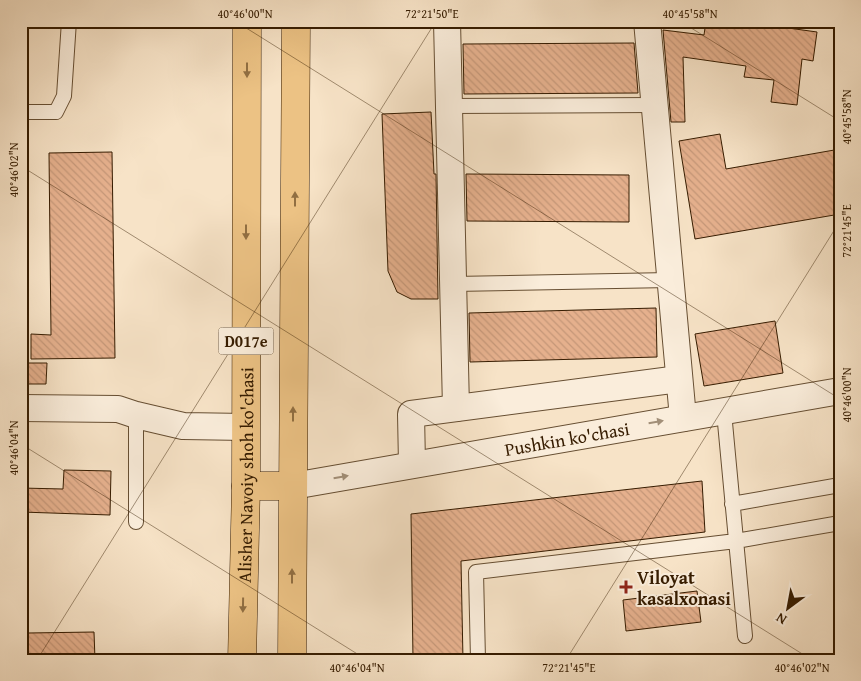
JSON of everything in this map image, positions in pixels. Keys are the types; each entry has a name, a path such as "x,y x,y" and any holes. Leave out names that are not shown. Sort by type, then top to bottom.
{"main road":[{"name":"Alisher Navoiy shoh ko'chasi","path":"242,660 246,486 247,21"},
{"name":"D017e","path":"292,660 296,21"},
{"path":"246,486 293,486"}],"street":[{"path":"447,21 456,408"},
{"path":"647,21 683,418"},
{"path":"412,464 411,414 680,379"},
{"name":"Pushkin ko'chasi","path":"293,486 840,391"},
{"path":"21,408 118,409 184,426 246,427"}],"lane":[{"path":"21,112 56,112 64,96 69,21"},
{"path":"449,106 654,105"},
{"path":"453,284 670,280"},
{"path":"724,412 745,636"},
{"path":"136,415 136,522"},
{"path":"732,504 840,485"},
{"path":"478,660 476,572 736,541 840,523"}],"building":[{"path":"706,21 743,26 744,21 781,21 781,27 817,32 813,61 802,59 797,105 771,102 774,80 744,77 746,66 683,57 685,122 671,122 663,30 704,35"},
{"path":"634,43 638,93 464,94 463,44"},
{"path":"431,112 434,174 436,174 438,299 411,299 397,292 388,271 382,114"},
{"path":"720,134 726,169 840,149 840,214 695,239 679,141"},
{"path":"112,152 115,358 31,359 31,334 51,335 49,153"},
{"path":"466,174 629,175 629,222 467,221"},
{"path":"656,308 657,357 470,362 469,313"},
{"path":"775,321 783,373 704,386 695,334"},
{"path":"21,363 47,363 46,384 21,384"},
{"path":"64,470 111,471 110,515 21,512 21,488 63,489"},
{"path":"702,481 705,532 461,561 463,660 413,660 411,514"},
{"path":"697,591 701,622 626,631 623,600"},
{"path":"94,632 95,660 21,660 21,638 28,633"}],"place":[{"name":"Viloyat kasalxonasi","path":"626,587"}]}
